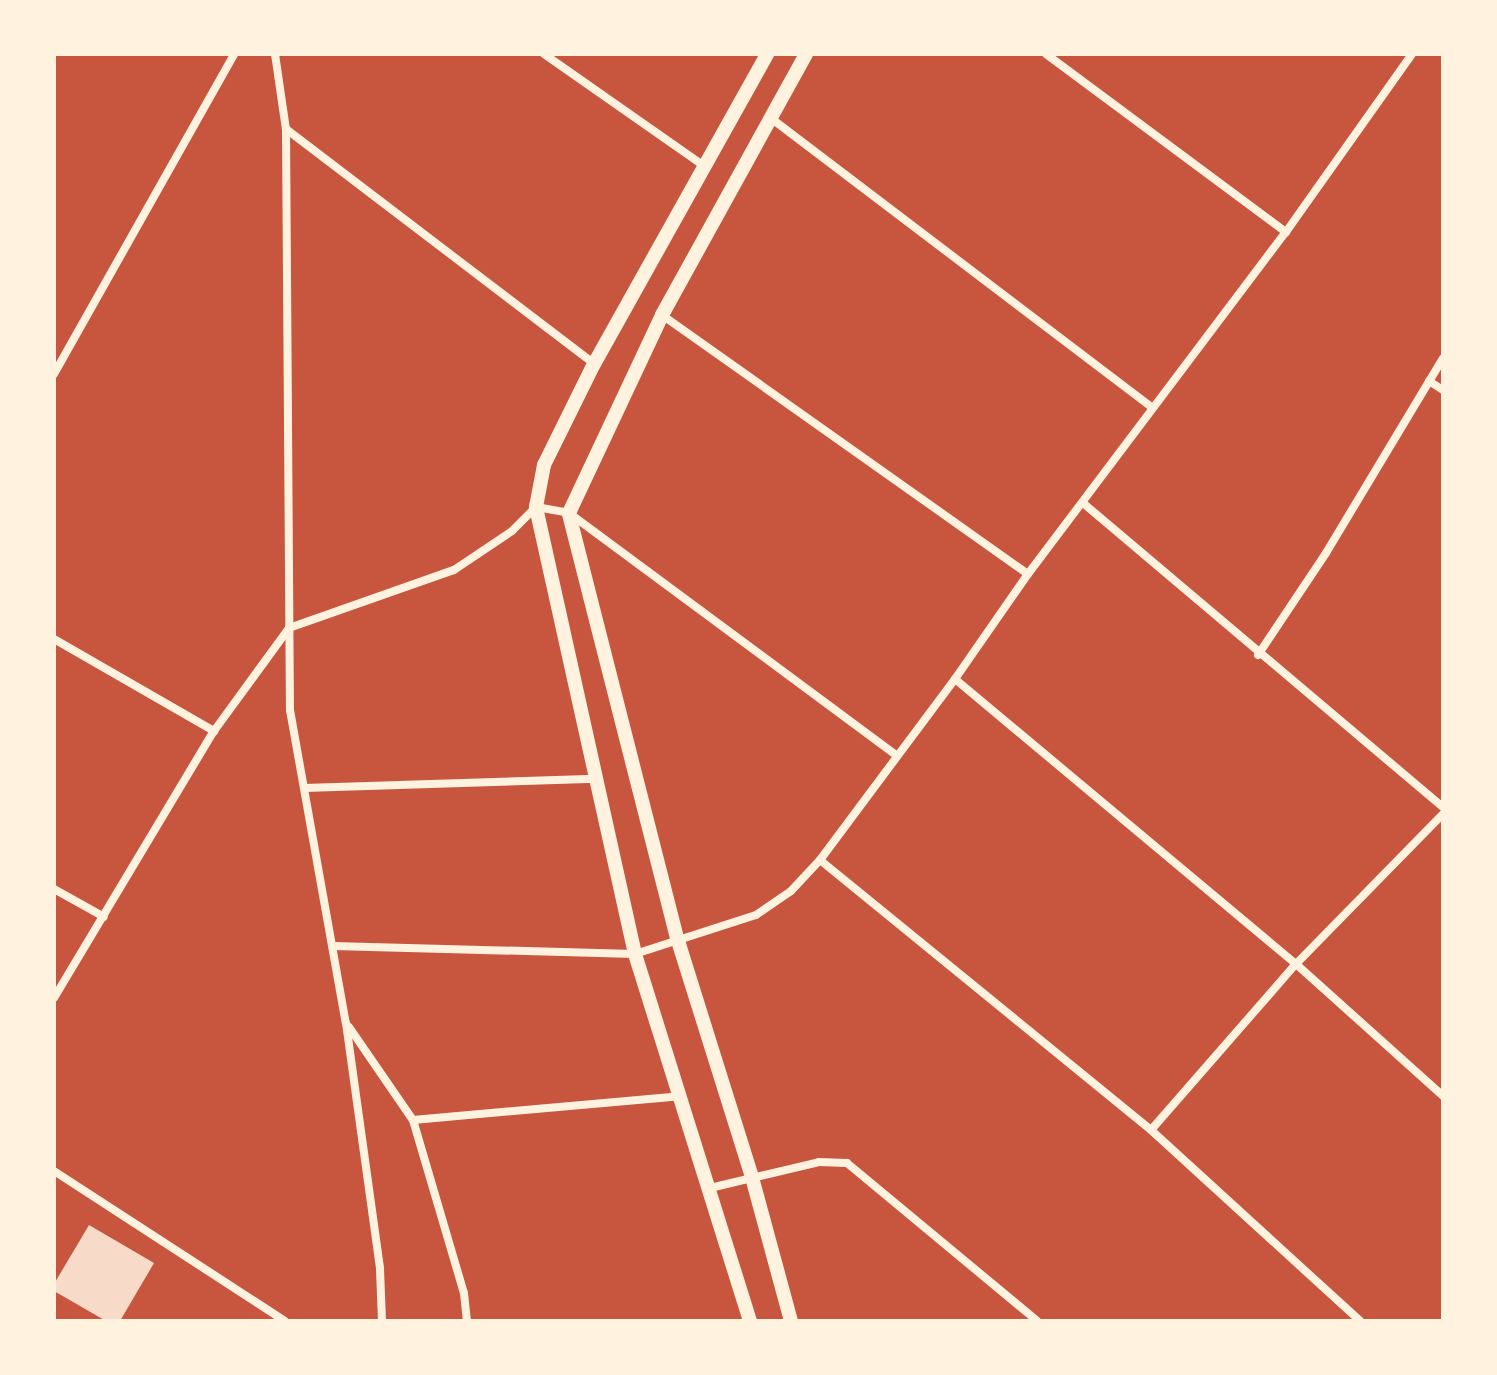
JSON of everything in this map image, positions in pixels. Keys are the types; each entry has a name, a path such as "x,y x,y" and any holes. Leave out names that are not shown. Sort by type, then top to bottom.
{"street":[{"path":"54,374 234,54"},
{"path":"275,54 286,129 290,710 346,1023 380,1269 382,1321"},
{"path":"544,54 704,166"},
{"path":"750,1321 635,954 536,507 544,465 594,364 767,54"},
{"path":"791,1321 752,1177 677,938 569,513 662,315 806,54"},
{"path":"1046,54 1286,232"},
{"path":"333,946 635,954 756,915 791,891 820,860 955,679 1028,574 1286,232 1412,54"},
{"path":"772,119 1152,407"},
{"path":"286,129 594,364"},
{"path":"662,315 1028,574"},
{"path":"1258,655 1326,553 1443,358"},
{"path":"1429,381 1443,390"},
{"path":"1083,503 1258,655 1443,807"},
{"path":"54,998 214,731 289,628 454,570 512,531 536,507"},
{"path":"536,507 569,513 897,756"},
{"path":"54,639 214,731"},
{"path":"955,679 1296,964 1443,1096"},
{"path":"304,788 596,779"},
{"path":"1151,1130 1296,964 1443,814"},
{"path":"820,860 1151,1130 1360,1321"},
{"path":"54,889 104,917"},
{"path":"346,1023 413,1120 464,1293 467,1321"},
{"path":"413,1120 680,1096"},
{"path":"710,1188 819,1162 847,1163 1037,1321"},
{"path":"54,1171 285,1321"}],"building":[{"path":"89,1225 154,1263 120,1321 106,1321 54,1291 54,1284"}]}
